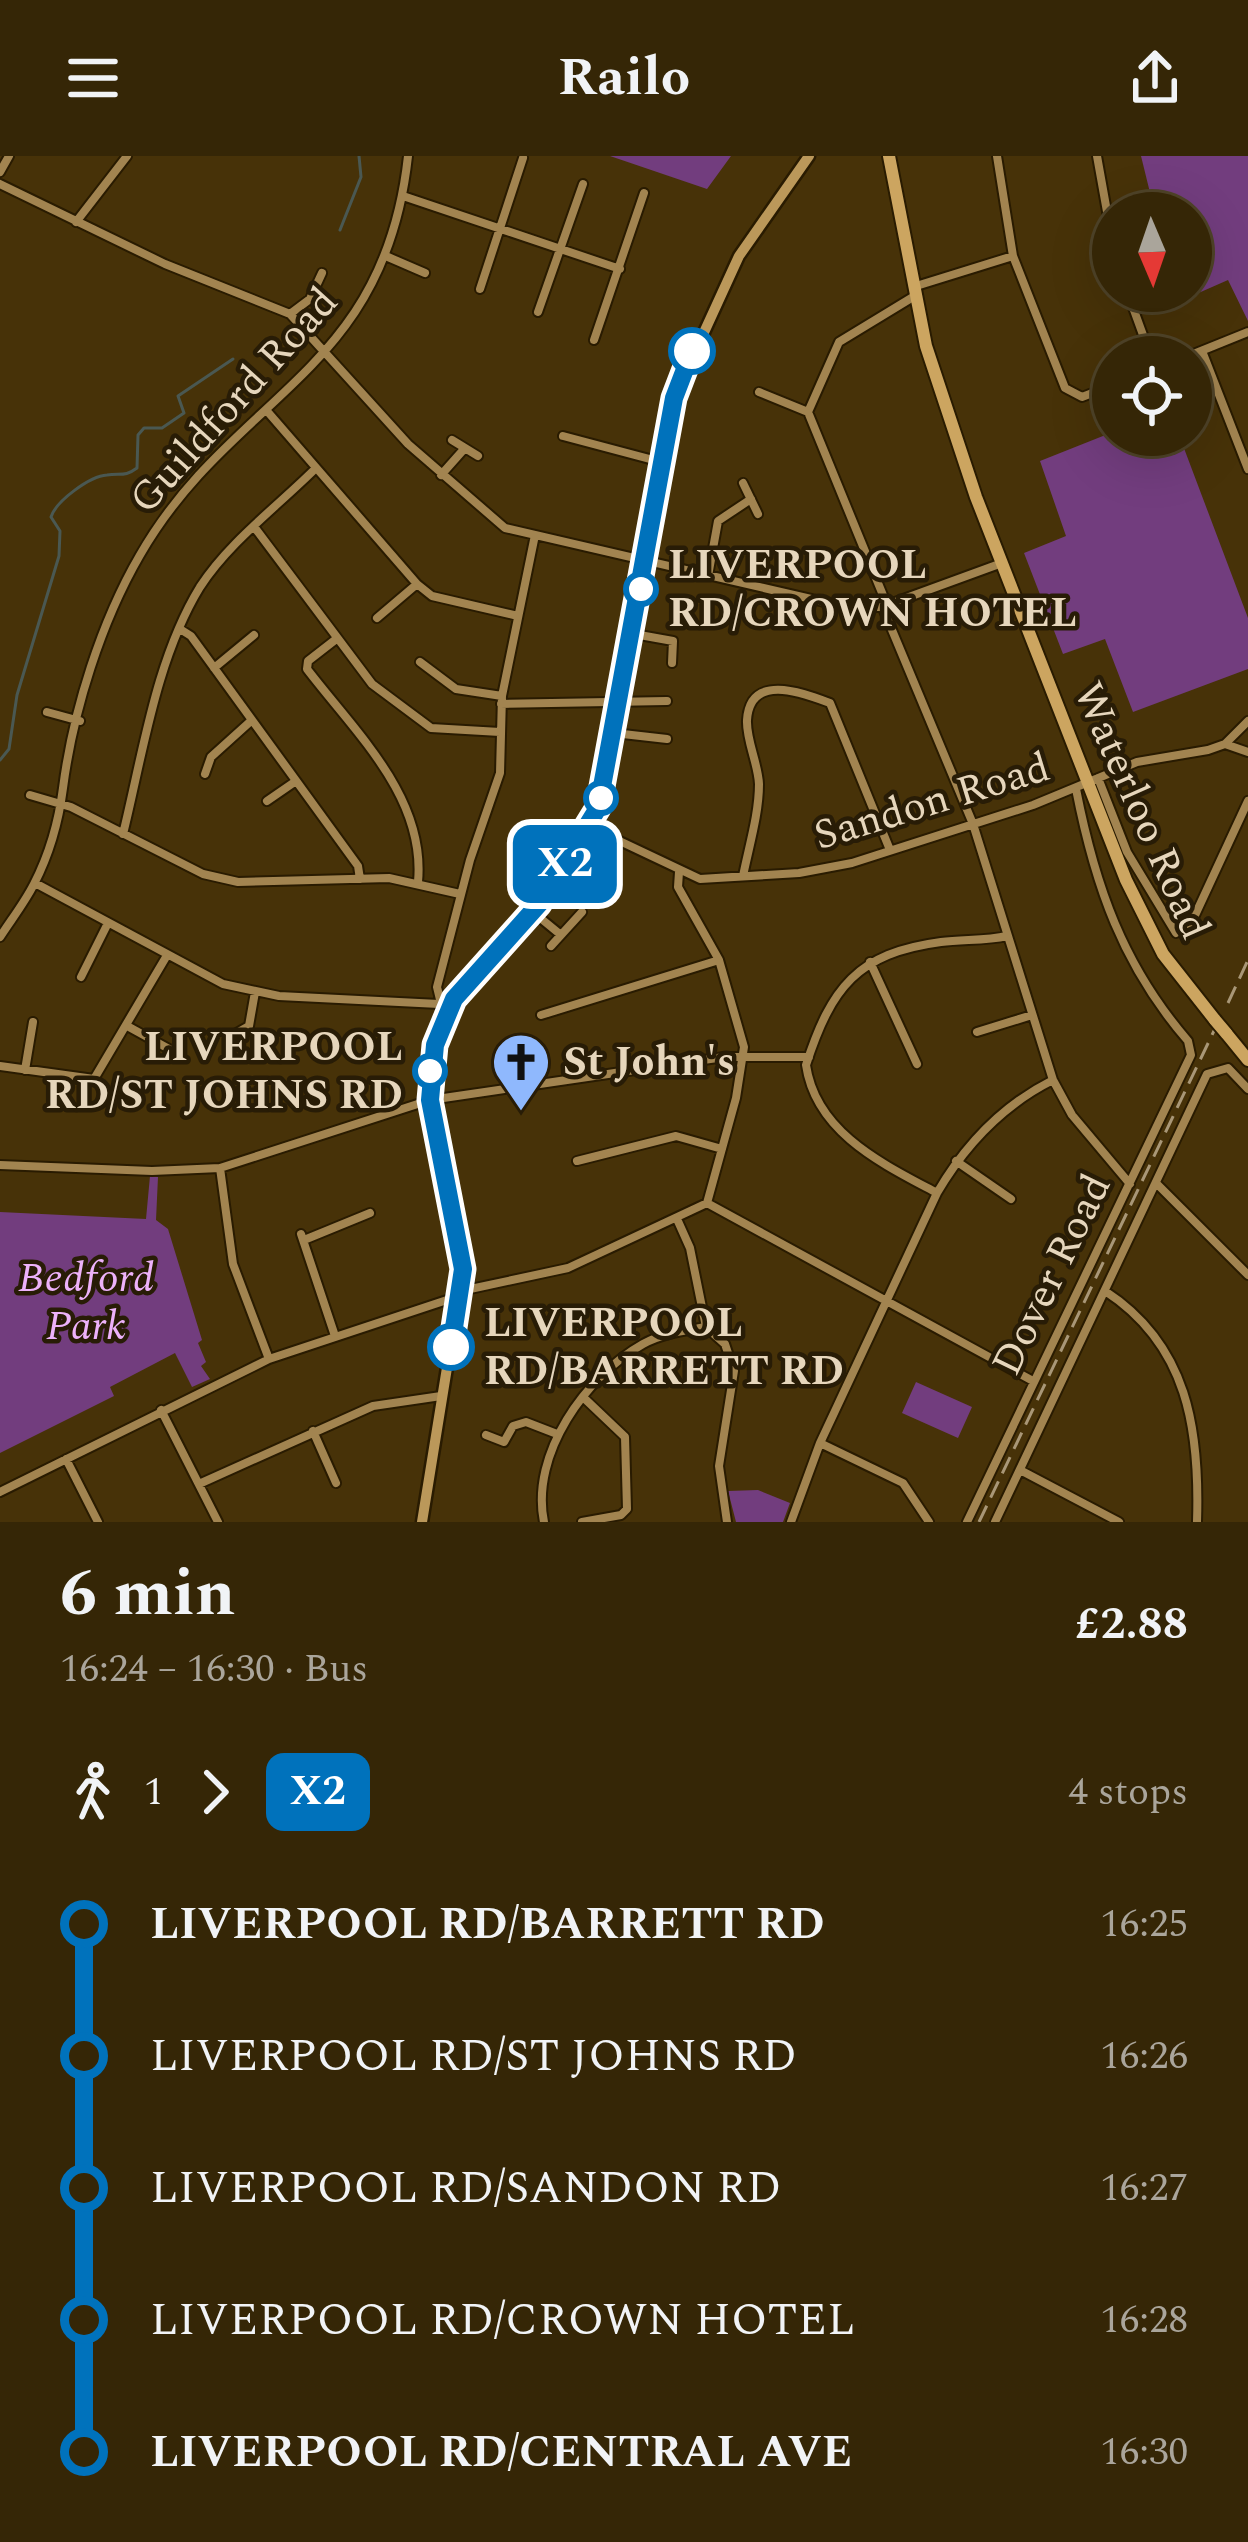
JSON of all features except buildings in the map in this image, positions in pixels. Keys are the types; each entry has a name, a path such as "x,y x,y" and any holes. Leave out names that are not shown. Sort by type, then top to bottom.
{"highway":[{"name":"Waterloo Road","path":"889,156 913,292 952,428 1087,784 1163,954 1248,1060"}],"main road":[{"path":"422,1522 461,1294 457,1222 430,1100 430,1070 442,1010 532,912 590,827 634,634 674,398 700,332 739,256 809,156"}],"street":[{"path":"0,172 9,156"},
{"path":"76,222 128,156"},
{"name":"Guildford Road","path":"0,938 35,883 62,804 103,637 138,558 187,490 326,352 359,310 388,257 407,156"},
{"path":"997,156 1013,256 1065,388 1082,397 1092,393"},
{"path":"1097,156 1103,192"},
{"path":"480,289 524,158"},
{"path":"0,184 290,314 441,475 490,519 535,536 859,610 885,606 1003,563"},
{"path":"538,312 583,184"},
{"path":"594,340 644,193"},
{"path":"403,196 502,225 620,269"},
{"path":"1013,256 913,292 838,342 808,412 973,824 1053,1080 1072,1115 1130,1184"},
{"path":"388,257 425,273"},
{"path":"290,314 310,299 322,273"},
{"path":"1212,347 1248,332"},
{"path":"1212,377 1248,469"},
{"path":"759,392 808,412"},
{"path":"267,412 417,584 432,596 518,616"},
{"path":"563,436 661,462"},
{"path":"452,440 478,456"},
{"path":"441,475 465,448"},
{"path":"124,834 180,629 202,585 316,468"},
{"path":"743,483 758,514"},
{"path":"708,576 718,521 751,500"},
{"path":"255,528 372,684 431,728 500,732"},
{"path":"35,883 166,957 255,992 442,1010 437,987 460,894 500,773 501,700 535,536"},
{"path":"377,618 417,584"},
{"path":"180,629 214,668 358,866 360,878"},
{"path":"634,634 673,641 672,664"},
{"path":"214,668 254,635"},
{"path":"335,640 308,661 307,669 401,794 418,839 418,882"},
{"path":"421,662 456,689 501,700 667,701"},
{"path":"743,876 759,795 747,721 752,703 772,689 785,688 830,703 890,850"},
{"path":"47,712 80,721"},
{"path":"205,774 211,757 252,720"},
{"path":"1248,722 1225,744 1248,752"},
{"path":"614,734 667,739"},
{"name":"Sandon Road","path":"590,827 700,879 799,873 973,824 1137,762 1225,744"},
{"path":"267,801 296,781"},
{"path":"1087,784 1176,932 1190,926 1248,801"},
{"name":"Dover Road","path":"967,1522 1191,1054 1188,1041 1129,962 1102,901 1087,784"},
{"path":"30,795 62,804 203,874 238,882 360,878 418,882 460,894"},
{"path":"0,1492 268,1359 461,1294 568,1268 707,1203 743,1057 743,1039 719,960 679,887 679,872"},
{"path":"532,912 561,935"},
{"path":"551,946 582,912"},
{"path":"81,977 107,924"},
{"path":"937,1193 855,1146 834,1125 808,1078 809,1057 837,990 870,962 916,946 1006,936"},
{"path":"0,1066 94,1079 129,1028 166,957"},
{"path":"541,1015 719,960"},
{"path":"870,962 917,1064"},
{"path":"236,1034 249,1026 255,992"},
{"path":"977,1032 1032,1015"},
{"path":"26,1070 33,1022"},
{"path":"129,1028 179,1055"},
{"path":"0,1165 220,1168 430,1100 743,1057 809,1057"},
{"path":"995,1522 1207,1074 1228,1068 1248,1089"},
{"path":"791,1522 820,1443 937,1193 956,1161 992,1121 1053,1080"},
{"path":"577,1161 676,1136 722,1149"},
{"path":"956,1161 1011,1199"},
{"path":"220,1168 232,1264 268,1359"},
{"path":"1157,1184 1248,1275"},
{"path":"707,1203 1033,1381"},
{"path":"334,1333 302,1237 366,1211"},
{"path":"677,1219 690,1248 706,1327 731,1353 734,1371 719,1466 727,1522"},
{"path":"1105,1291 1150,1329 1180,1379 1199,1454 1197,1522"},
{"path":"544,1522 556,1434 584,1398 609,1369 640,1346 706,1327"},
{"path":"199,1484 373,1406 441,1396"},
{"path":"582,1522 621,1516 627,1489 625,1437 584,1398"},
{"path":"161,1410 218,1522"},
{"path":"486,1435 504,1442 513,1426 526,1422 556,1434"},
{"path":"314,1431 336,1484"},
{"path":"820,1443 903,1483 929,1522"},
{"path":"66,1459 98,1522"},
{"path":"1020,1470 1119,1522"}],"green space":[{"path":"610,156 731,156 707,189"},
{"path":"1141,156 1248,156 1248,321 1228,280 1212,287 1212,192 1150,192"},
{"path":"1092,440 1092,456 1187,456 1248,618 1248,669 1133,712 1105,639 1063,654 1024,553 1066,536 1040,461"},
{"name":"Bedford Park","path":"150,1176 158,1177 156,1220 168,1229 202,1340 198,1343 206,1362 201,1366 210,1379 192,1387 175,1353 110,1387 114,1396 0,1453 0,1212 146,1219"},
{"path":"916,1382 972,1407 958,1438 902,1413"},
{"path":"758,1490 790,1503 783,1522 736,1522 728,1491"}],"waterway":[{"path":"340,230 361,177 359,156"},
{"path":"0,760 9,749 17,695 59,556 60,531 51,517 54,511 92,480 137,468 138,435 144,428 162,428 184,413 178,396 233,359"}],"railway":[{"path":"1228,1003 1248,960"},
{"path":"979,1522 1223,1012"}],"bus line":[{"name":"X2","path":"451,1347 463,1269 430,1100 435,1045 454,999 539,904 598,808 634,634 674,398 692,351"}],"place":[{"name":"LIVERPOOL RD/CROWN HOTEL","path":"641,589"},
{"name":"LIVERPOOL RD/ST JOHNS RD","path":"430,1071"},
{"name":"St John's","path":"521,1113"},
{"name":"LIVERPOOL RD/BARRETT RD","path":"451,1347"}]}
